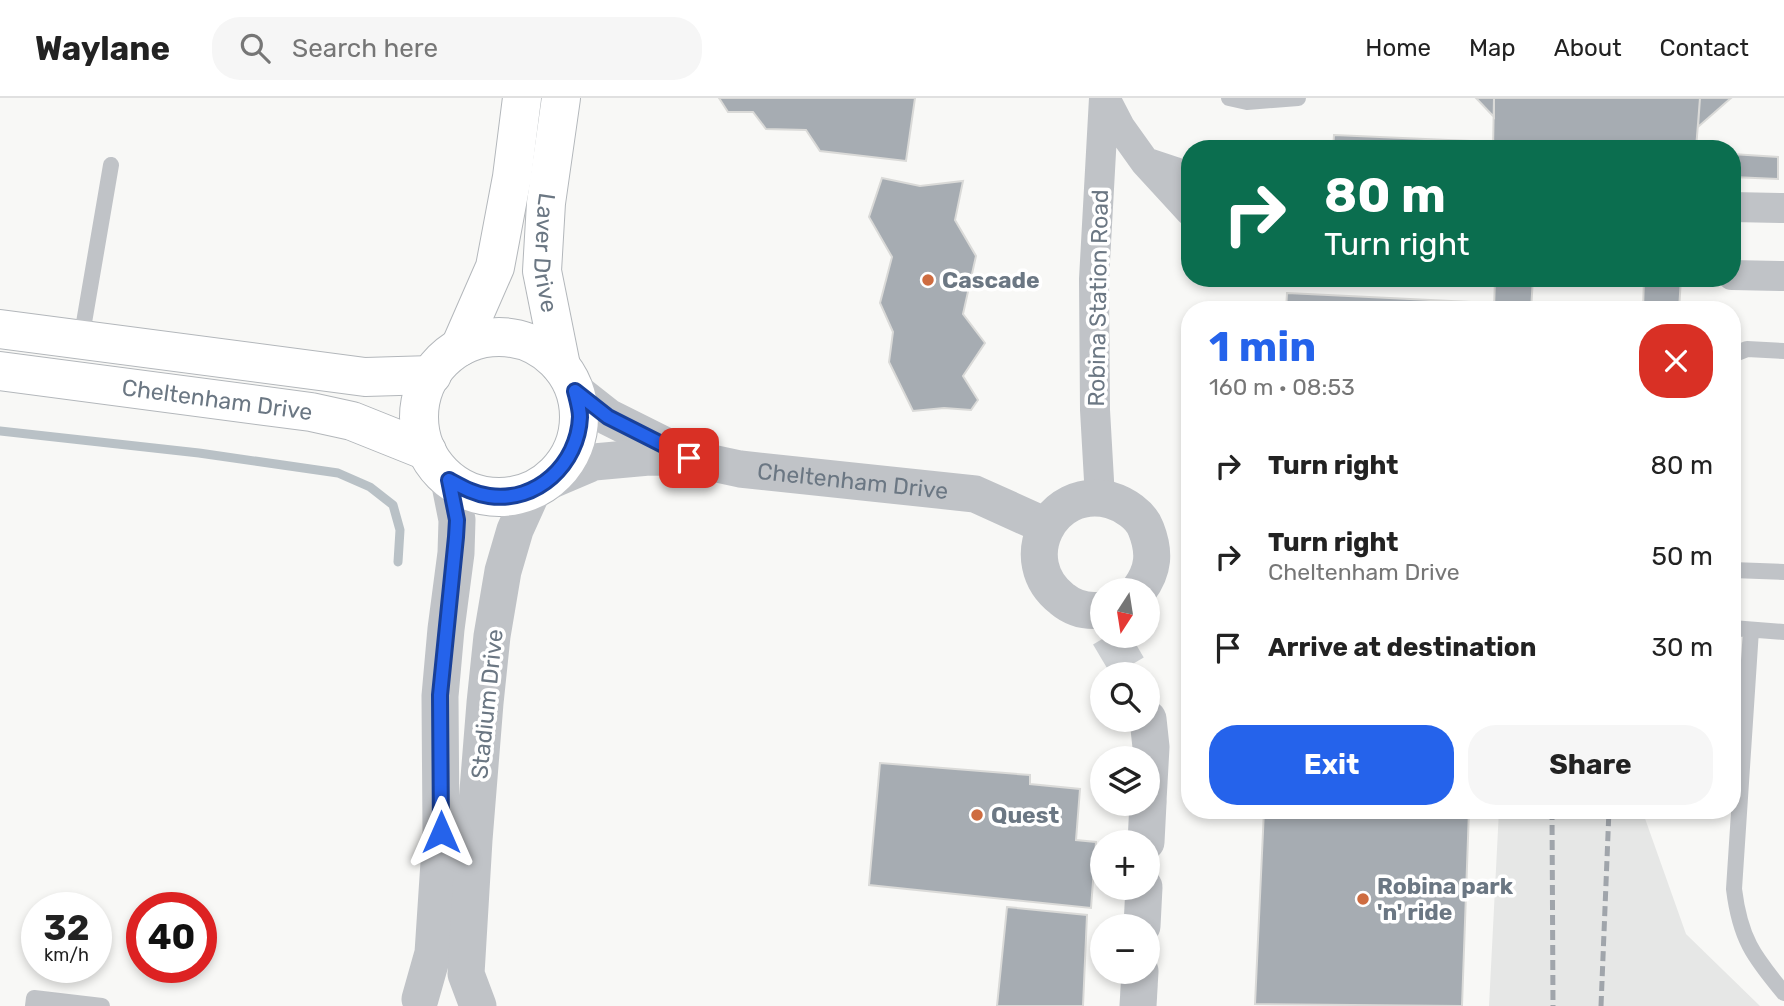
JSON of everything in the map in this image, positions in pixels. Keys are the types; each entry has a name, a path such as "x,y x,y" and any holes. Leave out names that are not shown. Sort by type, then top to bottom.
{"main road":[{"name":"Laver Drive","path":"460,347 495,267 512,177 522,98"},
{"name":"Laver Drive","path":"561,98 546,203 542,271 568,378"},
{"name":"Cheltenham Drive","path":"0,329 365,377 432,375"},
{"path":"480,340 523,341 568,378 580,416 576,441 565,464 540,486 512,496 490,496 468,491 438,465 419,425 421,398 432,375 444,359 460,347 480,340"},
{"name":"Cheltenham Drive","path":"0,371 311,412 352,421 438,465"}],"street":[{"path":"1105,98 1120,127 1145,162 1181,201"},
{"name":"Robina Station Road","path":"1100,498 1095,410 1094,279 1105,98"},
{"path":"1145,162 1181,174"},
{"path":"1741,207 1784,208"},
{"path":"1741,275 1784,276"},
{"name":"Cheltenham Drive","path":"568,378 608,417 689,458"},
{"name":"Cheltenham Drive","path":"540,486 594,462 649,457 689,458 740,469 975,494 1046,526"},
{"name":"Stadium Drive","path":"415,1002 433,953 441,832 440,695 457,520 438,465"},
{"name":"Stadium Drive","path":"477,1006 466,974 474,839 492,636 503,571 515,530 540,486"},
{"name":"Cheltenham Drive","path":"975,494 1038,563 1051,591 1071,606 1090,611"},
{"path":"1038,563 1039,543 1046,526 1066,506 1085,498 1100,498 1119,503 1139,517 1144,525 1152,545 1153,558 1148,578"},
{"path":"1138,1006 1139,984"},
{"path":"415,1002 435,994 451,994 477,1006"}],"lane":[{"path":"1229,98 1247,102 1298,98"},
{"path":"81,340 111,165"},
{"path":"1741,351 1747,349 1784,351"},
{"path":"1741,570 1784,572"},
{"path":"1741,629 1784,632"},
{"path":"1741,782 1751,630"},
{"path":"1739,819 1734,888 1737,915 1747,944 1764,971 1784,993"},
{"path":"33,1002 102,1006"}],"shaded area":[{"path":"1499,819 1645,819 1686,934 1760,1006 1489,1006"}],"building":[{"path":"719,98 915,98 906,161 820,151 806,130 766,129 753,112 728,112"},
{"path":"1476,98 1494,98 1494,117"},
{"path":"1494,98 1700,98 1697,140 1493,140"},
{"path":"1700,98 1731,98 1698,127"},
{"path":"1334,135 1448,140 1334,140"},
{"path":"1741,155 1778,157 1778,179 1741,177"},
{"name":"Cascade","path":"882,178 920,186 963,181 955,220 976,256 963,314 985,343 963,376 978,400 971,410 944,408 913,411 889,362 893,332 880,303 892,257 869,217"},
{"path":"1495,287 1532,287 1532,301 1494,301"},
{"path":"1644,287 1680,287 1680,301 1643,301"},
{"path":"1287,293 1450,301 1287,301"},
{"name":"Quest","path":"880,763 1030,775 1030,784 1080,789 1076,840 1090,841 1091,908 869,885"},
{"name":"Robina park 'n' ride","path":"1264,819 1469,819 1462,1006 1255,1004"},
{"path":"1007,907 1087,915 1083,1006 997,1006"}],"waterway":[{"path":"0,431 199,453 338,473 370,487 393,505 400,530 398,562"}],"tunnel":[{"path":"1117,648 1125,662"}],"railway":[{"path":"1552,819 1553,1006"},
{"path":"1601,1006 1609,819"}],"place":[{"name":"Cascade","path":"928,280"},
{"name":"Quest","path":"977,815"},
{"name":"Robina park 'n' ride","path":"1363,899"}],"route":[{"path":"441,832 440,695 456,553 457,520 449,480 468,491 490,496 512,496 533,490 547,482 565,464 576,441 580,416 575,391 608,417 689,458"}]}
